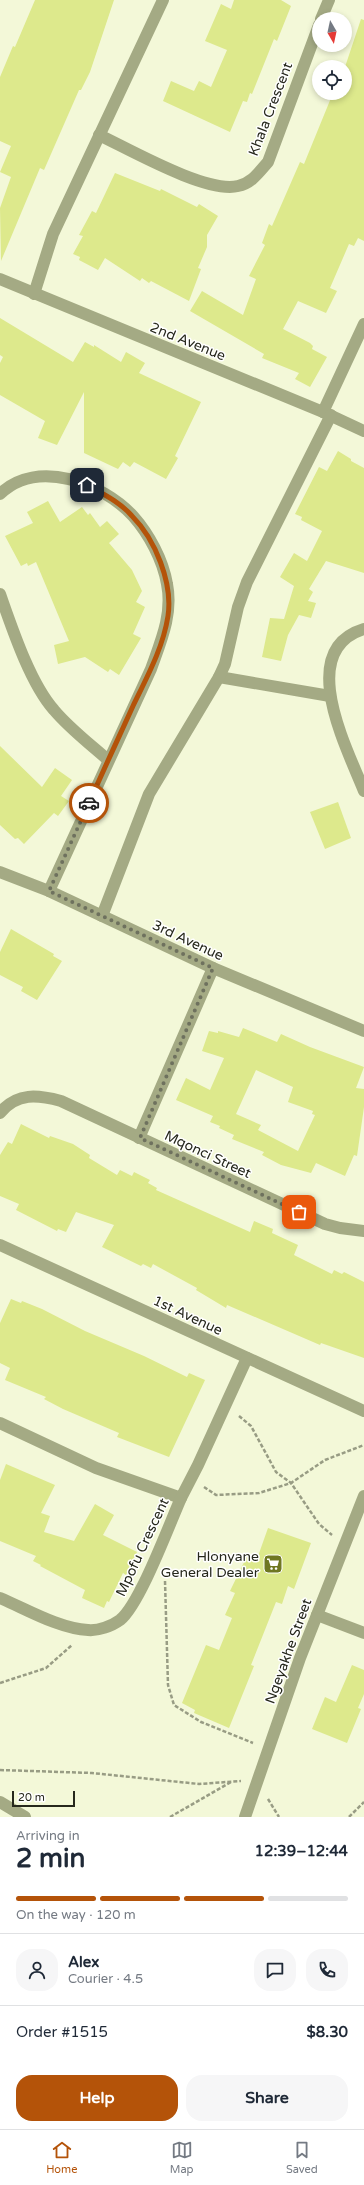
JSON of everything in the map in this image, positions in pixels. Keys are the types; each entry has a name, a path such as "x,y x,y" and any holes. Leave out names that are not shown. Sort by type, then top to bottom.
{"street":[{"path":"34,294 53,234 163,0"},
{"path":"324,12 329,0"},
{"name":"Khala Crescent","path":"99,135 202,183 237,187 252,180 268,162 312,44"},
{"name":"2nd Avenue","path":"0,279 327,414 364,431"},
{"path":"102,916 150,794 219,677 225,664 238,607 247,582 327,414 364,324"},
{"path":"0,494 8,486 33,477 63,477 87,485 113,500 133,516 148,536 161,563 167,583 169,600 168,615 163,638 151,669 49,891"},
{"path":"0,594 41,693 53,710 70,727 108,760"},
{"path":"364,629 353,632 344,639 335,652 330,666 330,696 338,724 364,791"},
{"path":"219,677 330,696"},
{"name":"3rd Avenue","path":"0,872 49,891 213,968 364,1031"},
{"path":"140,1138 213,968"},
{"name":"Mqonci Street","path":"0,1113 15,1100 27,1096 40,1096 62,1101 325,1224 340,1228 364,1231"},
{"name":"1st Avenue","path":"0,1245 364,1411"},
{"name":"Mpofu Crescent","path":"0,1598 46,1618 89,1630 111,1625 120,1620 135,1600 247,1358"},
{"name":"Mpofu Crescent","path":"0,1423 96,1468 181,1498"},
{"name":"Ngeyakhe Street","path":"245,1817 268,1748 317,1615 364,1496"},
{"path":"317,1615 364,1633"},
{"path":"0,1802 25,1817"}],"path":[{"path":"225,1404 251,1426 276,1472 291,1483 319,1524 344,1545"},
{"path":"192,1479 216,1495 259,1493 291,1483 325,1460 364,1445"},
{"path":"165,1576 168,1685 174,1705 201,1722 243,1740 268,1748"},
{"path":"0,1683 46,1668 89,1630"},
{"path":"0,1769 92,1773 199,1784 257,1780"},
{"path":"170,1817 231,1781"},
{"path":"348,1817 364,1802"}],"building":[{"path":"35,0 114,0 90,72 81,90 79,90 44,170 40,168 1,261 0,208 11,177 0,172 11,146 0,141 0,77 13,46 15,47"},
{"path":"234,0 281,0 291,6 277,41 274,39 252,94 250,93 247,102 243,101 230,132 163,101 171,81 194,91 199,81 211,87 227,50 205,41 221,4 231,9"},
{"path":"361,19 364,20 364,241 358,238 354,246 349,244 330,288 337,291 326,313 298,301 283,329 310,343 313,346 312,349 327,357 310,387 295,379 299,373 262,358 264,354 190,311 202,291 243,315 256,279 249,276 265,245 262,243 269,224 272,226 300,162 304,164 330,100 352,100 352,60 347,60 350,52 352,52 352,46"},
{"path":"115,173 160,191 161,189 197,207 199,204 218,216 207,235 207,247 198,268 201,269 189,301 151,281 149,283 142,278 140,281 105,258 98,270 79,260 80,257 73,254 83,236 79,235 92,211 96,213"},
{"path":"0,318 73,362 85,342 94,347 94,345 121,362 126,352 145,363 139,373 201,402 175,456 178,458 166,479 134,462 130,467 123,462 118,469 84,453 84,392 57,445 38,438 45,421 0,395 0,363 3,357 0,355"},
{"path":"338,451 351,459 351,461 364,468 364,573 326,561 309,589 313,592 308,601 316,603 311,618 299,615 288,635 281,661 262,657 270,618 284,619 294,586 280,577 294,553 307,561 322,531 301,520 302,517 295,514 319,467 327,471"},
{"path":"48,501 60,522 82,507 88,515 90,513 100,527 107,521 119,534 109,543 132,570 142,591 136,602 145,607 133,634 141,638 119,675 110,669 108,672 85,657 58,664 54,645 69,641 36,562 28,566 27,563 21,566 5,536 33,523 27,512"},
{"path":"0,746 42,787 55,768 72,780 61,796 69,801 58,816 54,813 24,844 18,838 15,839 0,825"},
{"path":"338,802 351,838 325,849 310,812"},
{"path":"11,929 54,954 53,956 62,961 37,1000 21,991 23,987 0,975 0,952"},
{"path":"243,1028 277,1042 281,1034 310,1047 364,1067 356,1088 364,1089 364,1107 357,1156 354,1155 345,1176 316,1163 311,1173 281,1165 262,1155 264,1152 232,1139 234,1135 219,1128 220,1126 210,1122 213,1116 176,1100 186,1078 210,1090 224,1058 202,1051 209,1031 218,1033 218,1031 239,1037","holes":["256,1070 293,1087 288,1102 313,1111 312,1114 315,1115 298,1151 258,1130 261,1125 236,1114"]},
{"path":"21,1124 49,1138 50,1136 73,1144 90,1155 89,1158 117,1175 120,1170 132,1176 134,1172 150,1180 148,1183 157,1188 156,1190 250,1232 254,1221 273,1229 272,1233 298,1245 294,1255 332,1274 334,1270 342,1274 344,1272 364,1282 364,1358 321,1343 320,1345 227,1305 226,1308 196,1290 197,1288 153,1264 151,1268 143,1264 141,1266 102,1247 114,1225 76,1212 66,1232 58,1229 57,1231 16,1210 19,1204 0,1196 0,1155 8,1142 12,1144"},
{"path":"11,1299 21,1303 22,1301 42,1309 85,1331 144,1356 187,1377 189,1373 205,1380 169,1457 117,1437 119,1433 63,1409 44,1399 46,1397 5,1380 10,1368 0,1363 0,1323"},
{"path":"6,1464 55,1485 41,1513 50,1516 44,1532 74,1541 95,1504 114,1515 103,1535 137,1552 126,1575 123,1573 109,1602 107,1601 104,1608 82,1598 85,1590 33,1561 36,1556 0,1541 0,1480"},
{"path":"268,1528 311,1543 294,1589 288,1586 282,1604 276,1602 251,1665 254,1666 229,1728 194,1713 195,1710 182,1703 206,1645 219,1650 232,1618 225,1615 235,1593 230,1591 247,1556 257,1559"},
{"path":"352,1665 364,1670 364,1694 358,1708 361,1709 347,1743 312,1729 325,1697 336,1702"}],"way so far":[{"path":"89,803 49,891 213,968 140,1138 299,1212"}],"place":[{"name":"Hlonyane General Dealer","path":"273,1564"}],"route":[{"path":"87,485 113,500 133,516 148,536 161,563 167,583 169,600 168,615 163,638 151,669 89,803"}]}
